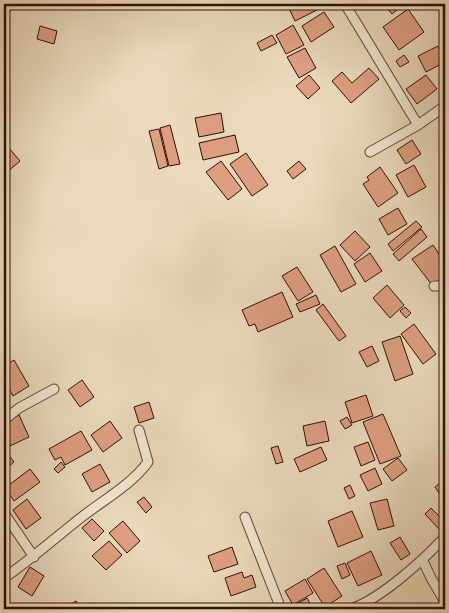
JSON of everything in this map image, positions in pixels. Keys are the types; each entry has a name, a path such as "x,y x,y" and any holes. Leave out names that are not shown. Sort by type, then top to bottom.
{"street":[{"path":"345,4 418,125"},
{"path":"370,152 418,125 445,106"},
{"path":"434,286 441,286 445,283"},
{"path":"4,420 18,408 54,389"},
{"path":"4,578 138,476 148,462 139,430"},
{"path":"4,513 34,557"},
{"path":"245,517 281,609"},
{"path":"351,609 365,604 423,561 445,538"},
{"path":"423,561 445,602"}],"building":[{"path":"293,4 317,4 319,9 295,21 288,6"},
{"path":"383,4 404,4 392,14"},
{"path":"408,9 424,32 399,50 383,27"},
{"path":"324,12 334,27 311,42 302,26"},
{"path":"293,25 304,45 286,54 276,35"},
{"path":"40,26 57,31 54,44 37,39"},
{"path":"272,35 277,43 261,51 257,43"},
{"path":"438,46 445,62 426,72 418,56"},
{"path":"305,48 316,68 299,78 287,57"},
{"path":"404,55 409,62 400,67 396,61"},
{"path":"369,68 379,79 351,103 332,81 342,72 352,83"},
{"path":"309,75 320,88 308,99 296,86"},
{"path":"426,75 437,89 417,104 406,89"},
{"path":"221,113 224,132 199,137 195,118"},
{"path":"170,125 180,164 169,166 160,128"},
{"path":"159,129 168,166 159,169 149,131"},
{"path":"235,135 239,152 203,160 199,143"},
{"path":"412,140 421,154 406,164 397,150"},
{"path":"9,148 20,161 6,173 4,170 4,153"},
{"path":"246,153 268,185 252,196 230,164"},
{"path":"221,161 242,189 228,200 206,172"},
{"path":"299,161 306,169 293,179 287,171"},
{"path":"414,165 426,187 408,197 396,175"},
{"path":"380,167 398,193 378,207 363,184 369,180 367,177"},
{"path":"398,208 407,224 388,235 379,219"},
{"path":"416,221 422,227 393,251 388,244"},
{"path":"421,229 427,237 399,261 393,254"},
{"path":"355,231 370,247 355,261 340,245"},
{"path":"433,245 445,263 445,276 432,285 412,259"},
{"path":"335,246 356,284 341,292 320,255"},
{"path":"370,253 382,271 365,282 354,264"},
{"path":"297,267 313,292 298,301 282,276"},
{"path":"387,285 404,305 390,318 373,298"},
{"path":"282,292 293,317 258,332 255,324 249,326 242,310"},
{"path":"316,295 320,304 300,312 296,304"},
{"path":"323,304 346,336 339,341 316,310"},
{"path":"405,307 411,313 406,318 400,311"},
{"path":"414,324 436,354 423,364 401,334"},
{"path":"400,336 413,374 395,381 382,342"},
{"path":"372,346 379,361 367,367 359,352"},
{"path":"14,360 29,386 13,396 4,381 4,366"},
{"path":"82,380 94,397 80,407 68,390"},
{"path":"366,395 373,416 352,423 345,402"},
{"path":"149,402 154,418 139,423 134,407"},
{"path":"383,414 401,456 380,464 363,422"},
{"path":"19,415 29,437 10,446 4,432 4,422"},
{"path":"347,417 352,425 345,429 340,421"},
{"path":"110,421 122,438 103,452 91,435"},
{"path":"325,421 329,441 307,446 303,426"},
{"path":"81,431 92,450 65,465 61,457 55,460 49,449"},
{"path":"368,442 375,460 361,466 354,447"},
{"path":"278,446 283,462 276,464 271,448"},
{"path":"321,447 327,460 300,472 294,459"},
{"path":"4,449 14,462 4,470"},
{"path":"398,458 407,470 392,481 383,469"},
{"path":"61,462 65,467 58,473 54,469"},
{"path":"100,464 110,482 92,492 82,474"},
{"path":"375,468 382,484 368,491 360,475"},
{"path":"30,469 40,482 14,501 5,488"},
{"path":"445,479 445,502 435,487"},
{"path":"350,485 355,496 349,499 344,488"},
{"path":"144,497 152,507 146,513 137,502"},
{"path":"27,499 41,518 26,529 13,510"},
{"path":"387,499 394,526 378,530 370,503"},
{"path":"431,508 445,522 439,529 425,514"},
{"path":"352,511 363,537 338,547 328,521"},
{"path":"92,519 104,531 94,541 82,528"},
{"path":"123,521 140,541 127,553 109,533"},
{"path":"400,537 410,554 401,560 390,543"},
{"path":"109,541 122,555 106,570 92,556"},
{"path":"232,547 238,564 214,572 208,556"},
{"path":"371,551 382,575 358,586 347,563"},
{"path":"345,563 350,575 342,579 337,566"},
{"path":"30,567 44,576 32,596 18,587"},
{"path":"324,568 342,596 325,607 307,579"},
{"path":"242,572 244,578 252,575 256,587 231,596 225,578"},
{"path":"305,579 313,593 293,605 285,591"},
{"path":"307,598 313,609 294,609 292,607"},
{"path":"76,601 81,609 63,609"}]}
